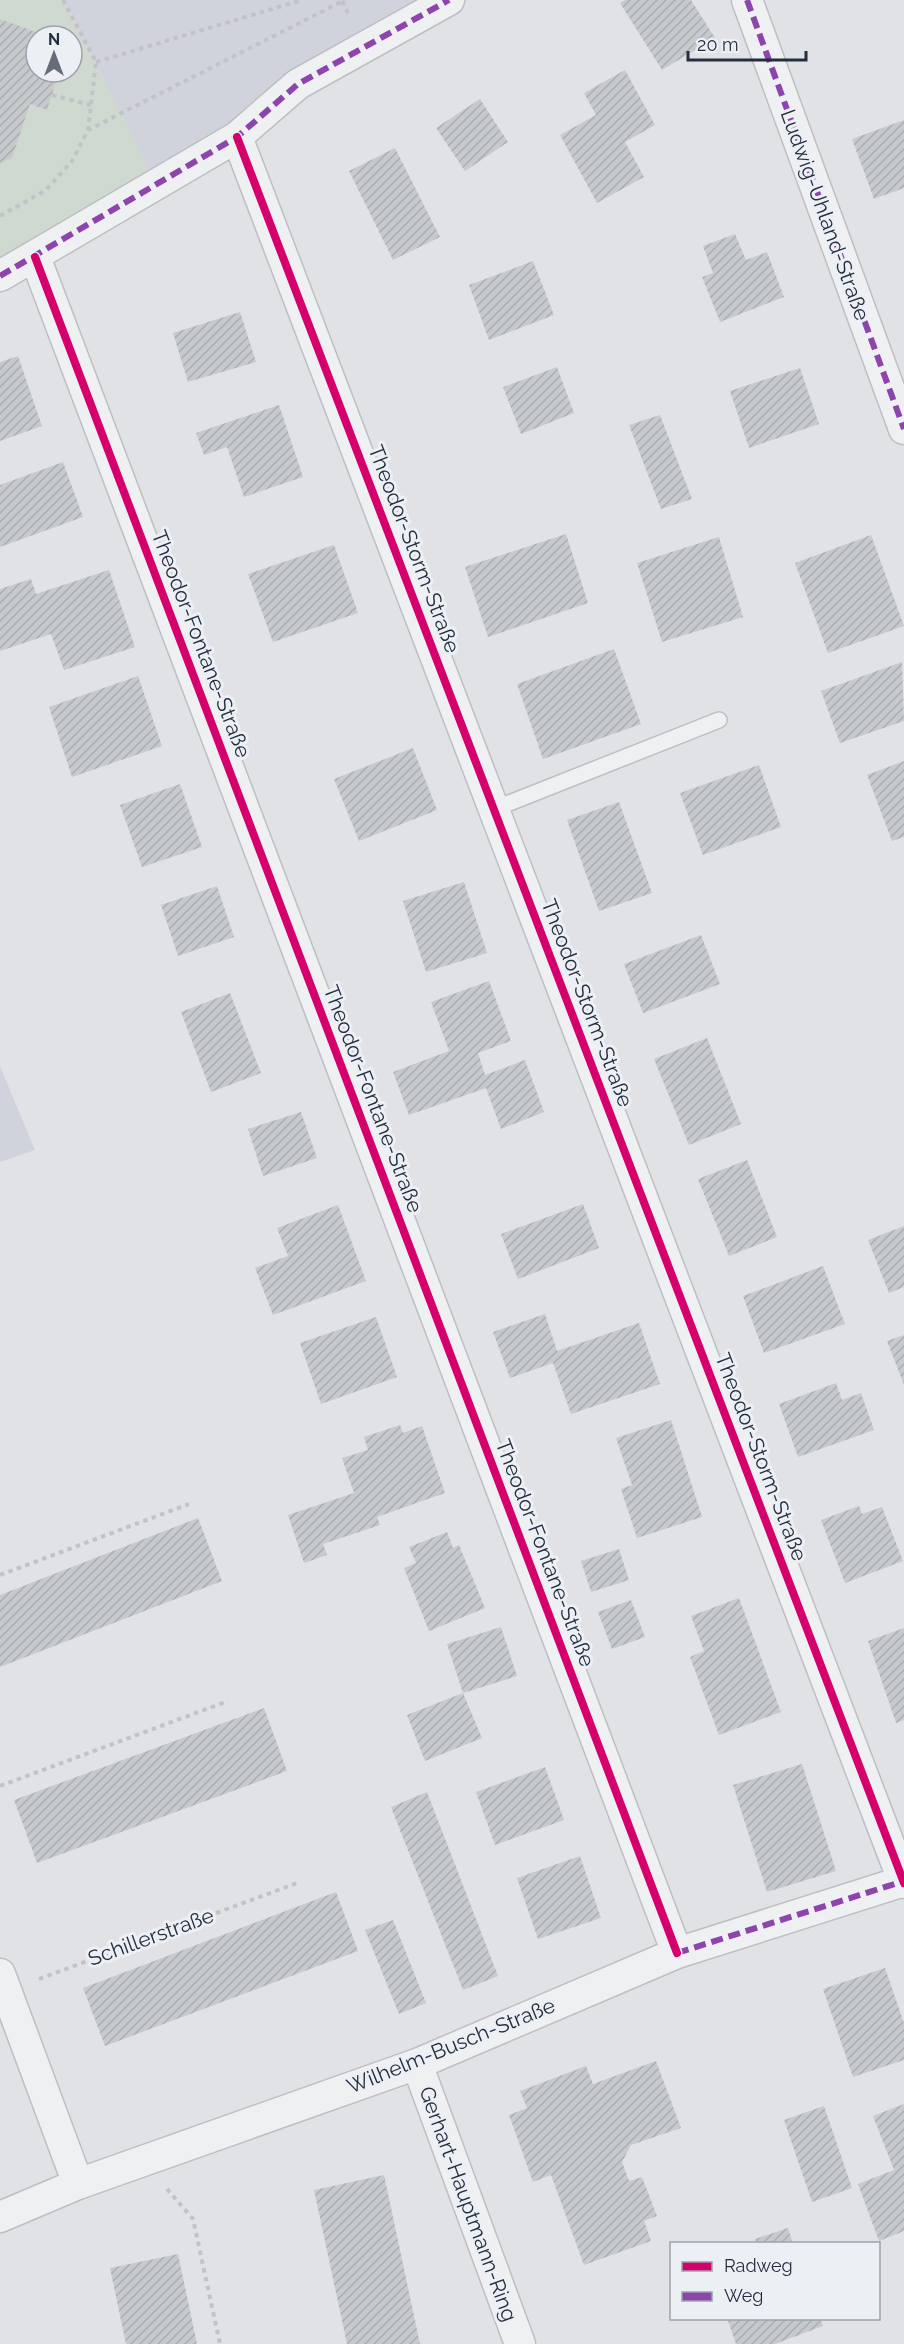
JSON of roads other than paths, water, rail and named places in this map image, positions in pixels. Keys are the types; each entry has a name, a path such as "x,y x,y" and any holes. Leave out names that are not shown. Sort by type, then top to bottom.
{"street":[{"path":"0,276 237,137 298,84 449,0"},
{"name":"Ludwig-Uhland-Straße","path":"747,0 904,429"},
{"name":"Theodor-Storm-Straße","path":"237,137 904,1882"},
{"name":"Theodor-Fontane-Straße","path":"35,257 677,1953"},
{"name":"Wilhelm-Busch-Straße","path":"0,2217 78,2184 417,2064 677,1953 904,1882"},
{"path":"3,1983 78,2184"},
{"name":"Gerhart-Hauptmann-Ring","path":"417,2064 520,2344"}],"lane":[{"path":"494,809 718,720"}]}
